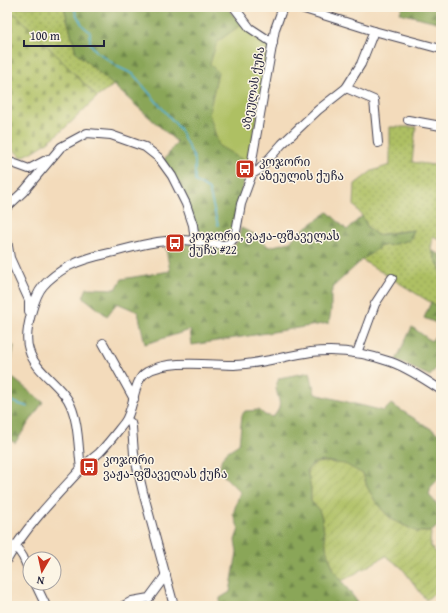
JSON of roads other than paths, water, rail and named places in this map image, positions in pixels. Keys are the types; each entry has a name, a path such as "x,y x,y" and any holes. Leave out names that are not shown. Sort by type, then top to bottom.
{"street":[{"path":"234,7 250,28 273,44"},
{"name":"აზეულას ქუჩა","path":"252,174 251,166 275,28 283,7"},
{"path":"298,7 374,31 441,49"},
{"path":"28,326 36,296 43,286 59,272 70,266 92,258 145,244 166,241 195,241 224,246 232,242 241,204 252,174 259,170 282,144 318,110 346,88 361,64 374,31"},
{"path":"346,88 374,100 378,143"},
{"path":"408,120 441,126"},
{"path":"7,207 24,191 61,147 87,133 111,135 145,147 158,158 172,176 186,204 193,225 195,241"},
{"path":"7,161 29,169 52,156"},
{"path":"7,240 10,258 29,300 27,318 28,349 38,366 64,396 75,417 81,469"},
{"path":"356,353 375,304 392,278"},
{"path":"103,343 134,399"},
{"path":"7,560 15,545 81,469 99,452 127,420 139,382 146,372 157,367 185,364 248,364 310,352 335,350 356,353 392,362 441,390"},
{"path":"127,420 131,423 134,454 141,484 174,606"},
{"path":"15,545 22,556"},
{"path":"123,606 132,601 148,598 166,575"},
{"path":"39,591 46,606"}],"waterway":[{"path":"74,7 83,26 90,32 90,43 96,51 118,67 133,74 179,128 195,160 195,181 209,190 218,225"},
{"path":"7,400 28,407"}],"place":[{"name":"კოჯორი აზეულის ქუჩა","path":"245,169"},
{"name":"კოჯორი, ვაჟა-ფშაველას ქუჩა #22","path":"175,243"},
{"name":"კოჯორი ვაჟა-ფშაველას ქუჩა","path":"89,467"}]}
